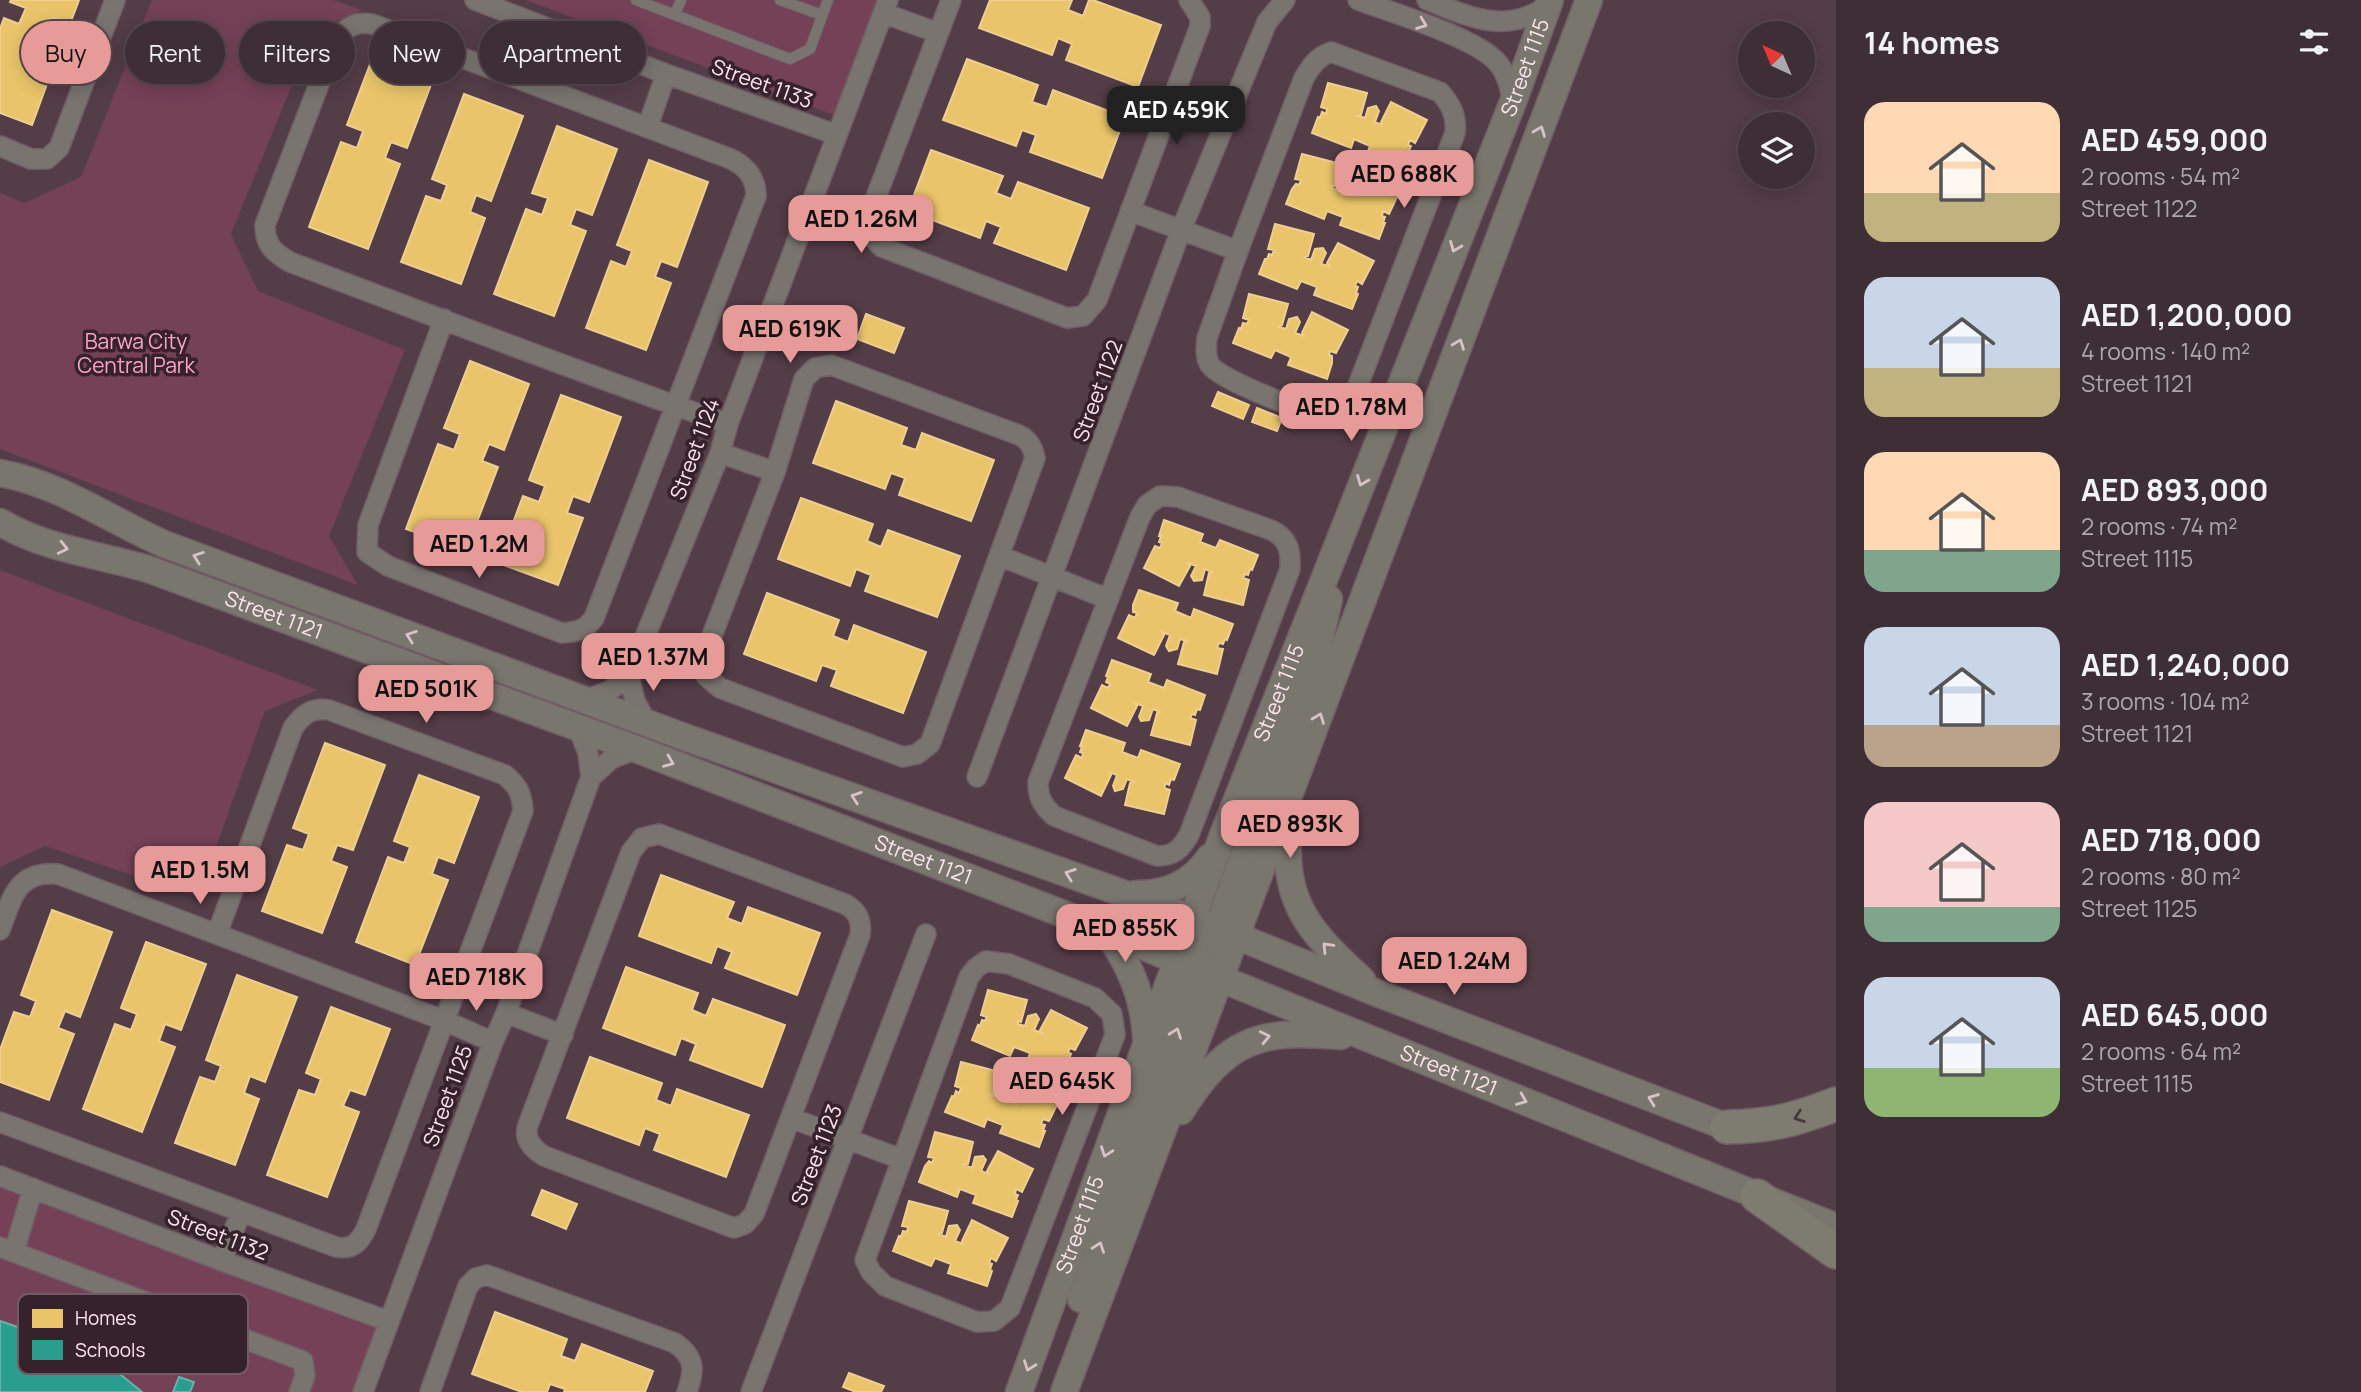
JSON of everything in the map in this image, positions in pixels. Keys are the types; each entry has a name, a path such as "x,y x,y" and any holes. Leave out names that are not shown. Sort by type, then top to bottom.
{"highway":[{"path":"1722,1126 1762,1126 1793,1120 1836,1104"},
{"path":"1747,1192 1836,1252"}],"street":[{"path":"0,146 32,159 47,159 59,148 115,0"},
{"path":"951,0 870,213 869,231 882,247 1067,318 1076,318 1091,309 1097,300 1200,26 1196,9 1189,0"},
{"path":"1264,0 1267,22"},
{"name":"Street 1122","path":"977,777 1181,230 1267,22 1285,0"},
{"path":"1358,0 1482,50 1497,62 1505,75 1513,102"},
{"path":"1427,0 1490,20 1511,23 1535,15 1549,3"},
{"name":"Street 1115","path":"1065,1388 1154,1154 1198,969 1214,927 1295,782 1589,0"},
{"name":"Street 1133","path":"479,1 666,74 837,135"},
{"name":"Street 1115","path":"1214,927 1223,835 1513,102 1549,3"},
{"path":"886,7 938,33"},
{"name":"Street 1124","path":"629,676 720,453 728,425 886,7"},
{"path":"444,318 368,525 367,552 388,566 562,633 586,628 594,618 676,406 756,196 756,186 742,165 648,126 363,21 343,31 336,40 265,225 268,247 290,262 444,318 676,406 728,425"},
{"path":"1331,52 1342,55 1429,86 1440,92 1450,104 1457,117 1455,132 1352,401 1342,412 1328,415 1312,412 1229,381 1209,363 1207,338 1238,251 1304,78 1321,55 1331,52"},
{"path":"648,126 666,74"},
{"path":"1130,211 1238,251"},
{"path":"831,365 1018,435 1030,444 1035,458 1000,556 930,744 917,754 903,757 720,688 706,676 703,659 775,472 804,379 815,368 831,365"},
{"path":"720,453 775,472"},
{"name":"Street 1121","path":"0,473 56,490 164,544 647,723 1214,927 1722,1126"},
{"path":"1160,496 1178,496 1270,530 1279,534 1288,544 1290,569 1189,835 1182,847 1171,856 1142,852 1063,821 1045,808 1038,796 1038,782 1108,599 1140,517 1147,505 1160,496"},
{"path":"1065,1388 1082,1292 1198,969 1211,954 1214,927 1317,653 1347,517"},
{"name":"Street 1121","path":"0,523 37,541 151,570 636,749 1105,930 1836,1227"},
{"path":"1000,556 1108,599"},
{"path":"585,700 609,691 629,676 635,701 647,723"},
{"path":"0,1122 336,1247 345,1249 355,1246 366,1229 523,811 517,786 505,775 328,710 310,711 300,718 293,728 218,934"},
{"path":"578,727 588,752 591,777"},
{"path":"591,777 611,759 636,749"},
{"name":"Street 1125","path":"363,1392 506,1013 591,777"},
{"path":"1295,782 1287,846 1290,879 1298,906 1320,940 1377,993"},
{"path":"653,834 664,836 845,904 859,917 860,935 791,1118 754,1214 741,1226 726,1227 544,1156 533,1147 526,1130 563,1035 631,852 642,838 653,834"},
{"path":"1125,894 1148,894 1178,888 1208,860 1223,835"},
{"path":"0,930 13,894 22,883 44,872 58,874 443,1020 493,1042"},
{"path":"1105,930 1137,984 1146,1042"},
{"name":"Street 1123","path":"751,1392 926,934"},
{"path":"986,961 1009,964 1095,998 1112,1014 1115,1035 1023,1275 1010,1308 994,1321 976,1322 885,1286 871,1272 865,1260 901,1159 969,977 986,961"},
{"name":"Street 1115","path":"1020,1392 1146,1042 1198,969"},
{"path":"506,1013 563,1035"},
{"path":"1154,1154 1205,1076 1245,1043 1263,1037 1304,1032 1368,1038"},
{"path":"791,1118 901,1159"},
{"name":"Street 1132","path":"0,1176 388,1321"},
{"path":"33,1188 7,1249 127,1294"},
{"path":"222,1261 241,1212"},
{"path":"430,1392 468,1286 476,1278 487,1275 675,1343 694,1364 687,1392"},
{"path":"248,1339 303,1360 306,1376 299,1392"}],"lane":[{"path":"636,0 790,59 810,49 828,0"},
{"path":"675,14 681,0"},
{"path":"780,0 822,15"}],"green space":[{"name":"Barwa City Central Park","path":"152,0 334,0 362,10 337,21 239,21 239,84 292,84 231,234 258,291 405,350 329,536 358,585 0,449 0,193 24,203 81,177 125,67 125,84 225,84 225,21 144,21"},
{"path":"526,0 878,0 834,115 646,45 646,21 582,21"},
{"path":"0,570 318,690 265,711 198,897 45,846 0,867"},
{"path":"0,1182 388,1321 359,1392 0,1392"}],"building: Homes":[{"path":"79,0 71,21 54,18 53,21 21,21 21,84 47,84 32,125 0,113 0,29 4,18 19,24 26,8 10,2"},
{"path":"990,0 1072,0 1068,10 1083,16 1089,0 1093,0 1161,25 1138,87 1066,60 1072,44 1058,38 1052,55 979,28"},
{"path":"967,59 1038,85 1032,102 1047,107 1053,90 1125,117 1102,178 1030,152 1036,135 1022,130 1016,146 943,120"},
{"path":"369,67 369,84 431,84 407,148 391,142 385,158 400,164 368,249 309,227 341,142 357,148 363,131 347,125"},
{"path":"1328,83 1367,93 1361,115 1358,116 1365,118 1368,108 1376,106 1379,111 1375,122 1382,125 1391,102 1427,120 1415,143 1410,140 1408,145 1411,146 1411,152 1405,168 1367,154 1370,146 1354,139 1351,148 1312,133 1318,117 1320,118 1322,112 1326,114 1327,109 1321,107"},
{"path":"464,94 523,116 491,201 476,195 470,212 485,218 461,284 401,262 426,196 441,201 447,185 432,179"},
{"path":"557,126 617,149 592,215 576,209 570,225 586,231 554,316 494,294 526,209 542,215 548,198 532,193"},
{"path":"931,150 1003,176 996,193 1011,199 1018,182 1089,208 1066,270 994,243 1001,227 986,221 980,238 908,211"},
{"path":"1302,154 1341,164 1335,186 1332,187 1339,190 1342,179 1350,178 1353,183 1348,194 1356,196 1354,193 1364,173 1400,191 1389,214 1383,211 1385,223 1379,239 1340,225 1343,217 1327,211 1324,219 1286,204 1292,189 1296,184 1299,185 1301,180 1295,179"},
{"path":"649,160 708,182 677,267 661,261 655,277 671,283 646,350 586,328 611,261 626,267 632,251 617,245"},
{"path":"1275,224 1314,234 1308,256 1305,257 1311,260 1315,249 1323,248 1326,253 1321,264 1329,266 1327,263 1338,243 1374,261 1362,284 1357,281 1355,286 1358,287 1358,294 1352,309 1314,295 1317,287 1301,281 1297,289 1259,274 1265,259 1269,254 1272,255 1274,250 1268,249"},
{"path":"1249,294 1288,304 1279,327 1286,329 1289,319 1297,317 1300,322 1295,333 1304,336 1302,333 1312,312 1348,330 1336,353 1330,351 1332,363 1327,379 1288,365 1291,357 1275,350 1271,358 1233,343 1239,328 1249,320 1243,318"},
{"path":"866,314 904,328 894,353 857,339"},
{"path":"470,361 529,384 504,450 489,444 482,461 498,467 466,551 406,529 438,444 454,450 460,434 444,428"},
{"path":"1218,392 1249,405 1243,419 1212,406"},
{"path":"561,395 621,417 589,502 573,496 567,513 583,518 558,585 498,563 523,496 539,502 545,486 529,480"},
{"path":"836,401 907,428 901,445 916,450 922,433 994,460 971,521 899,495 905,478 891,473 885,489 813,463"},
{"path":"1257,408 1282,418 1277,431 1252,422"},
{"path":"801,498 873,524 867,541 881,547 888,530 960,556 937,617 865,591 871,575 856,569 850,586 778,559"},
{"path":"1164,520 1203,534 1200,542 1216,548 1220,540 1258,555 1252,570 1243,578 1249,580 1243,605 1204,595 1209,573 1212,572 1205,569 1202,580 1194,581 1191,576 1196,566 1188,563 1190,566 1179,586 1144,568 1155,546 1160,548 1162,543 1159,542 1159,536"},
{"path":"1139,590 1178,603 1175,611 1191,618 1194,609 1233,624 1227,640 1225,639 1223,644 1219,643 1217,648 1223,649 1217,674 1178,664 1184,642 1187,641 1180,639 1177,649 1169,651 1166,646 1170,635 1162,632 1164,635 1154,655 1118,638 1129,615 1135,618 1137,613 1133,612 1133,605"},
{"path":"767,593 839,620 833,636 848,642 854,625 926,652 903,713 831,686 837,670 822,665 816,681 744,654"},
{"path":"1112,660 1151,674 1148,682 1164,688 1167,680 1205,695 1200,710 1197,709 1195,715 1192,714 1190,718 1196,720 1190,745 1151,735 1157,713 1160,712 1153,709 1149,720 1141,721 1139,717 1143,706 1135,703 1137,706 1127,726 1091,708 1102,685 1108,688 1110,684 1106,682 1106,676"},
{"path":"1086,730 1125,743 1122,752 1138,758 1141,750 1180,764 1174,780 1171,779 1169,785 1166,783 1164,788 1170,790 1164,814 1125,805 1130,783 1134,782 1127,779 1123,789 1115,791 1113,786 1117,775 1109,772 1111,775 1101,796 1065,778 1076,755 1082,758 1080,746"},
{"path":"325,743 385,765 353,850 337,845 331,861 347,867 322,933 262,911 287,845 303,850 309,834 293,828"},
{"path":"419,775 479,797 454,863 438,857 432,874 448,880 415,965 356,942 388,857 404,863 410,847 394,841"},
{"path":"661,875 734,902 727,918 742,924 748,907 820,933 797,995 725,968 732,952 717,946 711,963 639,936"},
{"path":"52,910 112,932 80,1017 65,1011 58,1028 74,1034 49,1100 0,1082 0,1050 14,1012 30,1017 36,1001 21,995"},
{"path":"146,942 206,964 181,1030 165,1024 159,1041 175,1047 142,1132 83,1109 115,1024 131,1030 137,1014 121,1008"},
{"path":"626,967 698,993 692,1010 706,1016 713,999 785,1025 762,1087 690,1060 696,1044 681,1038 675,1055 603,1028"},
{"path":"237,975 297,997 265,1082 250,1076 244,1093 259,1099 235,1165 175,1143 200,1077 215,1082 221,1066 206,1060"},
{"path":"988,990 1027,1000 1021,1022 1018,1021 1018,1024 1025,1026 1028,1016 1036,1014 1039,1019 1034,1030 1042,1033 1040,1030 1051,1010 1087,1028 1075,1050 1070,1048 1068,1052 1071,1054 1071,1060 1065,1075 1027,1062 1030,1053 1014,1047 1010,1056 972,1040 978,1025 987,1017 981,1015"},
{"path":"331,1007 390,1029 365,1095 350,1090 343,1106 359,1112 327,1197 267,1175 299,1090 315,1095 321,1079 306,1073"},
{"path":"590,1057 662,1083 656,1100 671,1106 677,1089 749,1115 726,1177 654,1150 660,1134 645,1128 639,1145 567,1118"},
{"path":"961,1062 1000,1072 995,1094 991,1095 998,1097 1002,1087 1010,1085 1012,1090 1008,1101 1016,1104 1014,1101 1024,1081 1060,1099 1049,1121 1043,1119 1041,1124 1045,1125 1045,1131 1039,1147 1000,1133 1003,1125 987,1119 984,1127 945,1112 952,1096 954,1097 956,1091 959,1093 961,1088 955,1086"},
{"path":"935,1132 973,1142 968,1164 964,1165 972,1168 975,1157 983,1156 986,1160 981,1171 989,1174 987,1171 998,1151 1033,1169 1022,1192 1016,1189 1018,1201 1012,1217 973,1203 976,1195 960,1189 957,1197 919,1182 925,1166 929,1161 932,1163 934,1158 928,1157"},
{"path":"542,1190 577,1204 566,1229 532,1215"},
{"path":"909,1201 948,1211 942,1233 939,1234 946,1237 949,1226 957,1225 960,1230 955,1241 963,1244 972,1220 1008,1238 996,1261 991,1258 989,1263 992,1264 992,1271 987,1286 948,1273 951,1264 935,1258 931,1266 893,1251 899,1236 901,1237 903,1231 907,1232 908,1227 902,1226"},
{"path":"495,1312 567,1339 561,1356 575,1361 582,1344 653,1371 645,1392 564,1392 565,1389 550,1384 547,1392 522,1392 472,1374"},
{"path":"849,1373 884,1386 881,1392 856,1392 843,1387"}],"building: Schools":[{"path":"0,1321 18,1327 18,1374 120,1374 142,1392 0,1392"},
{"path":"179,1377 194,1382 190,1392 173,1392"}]}
